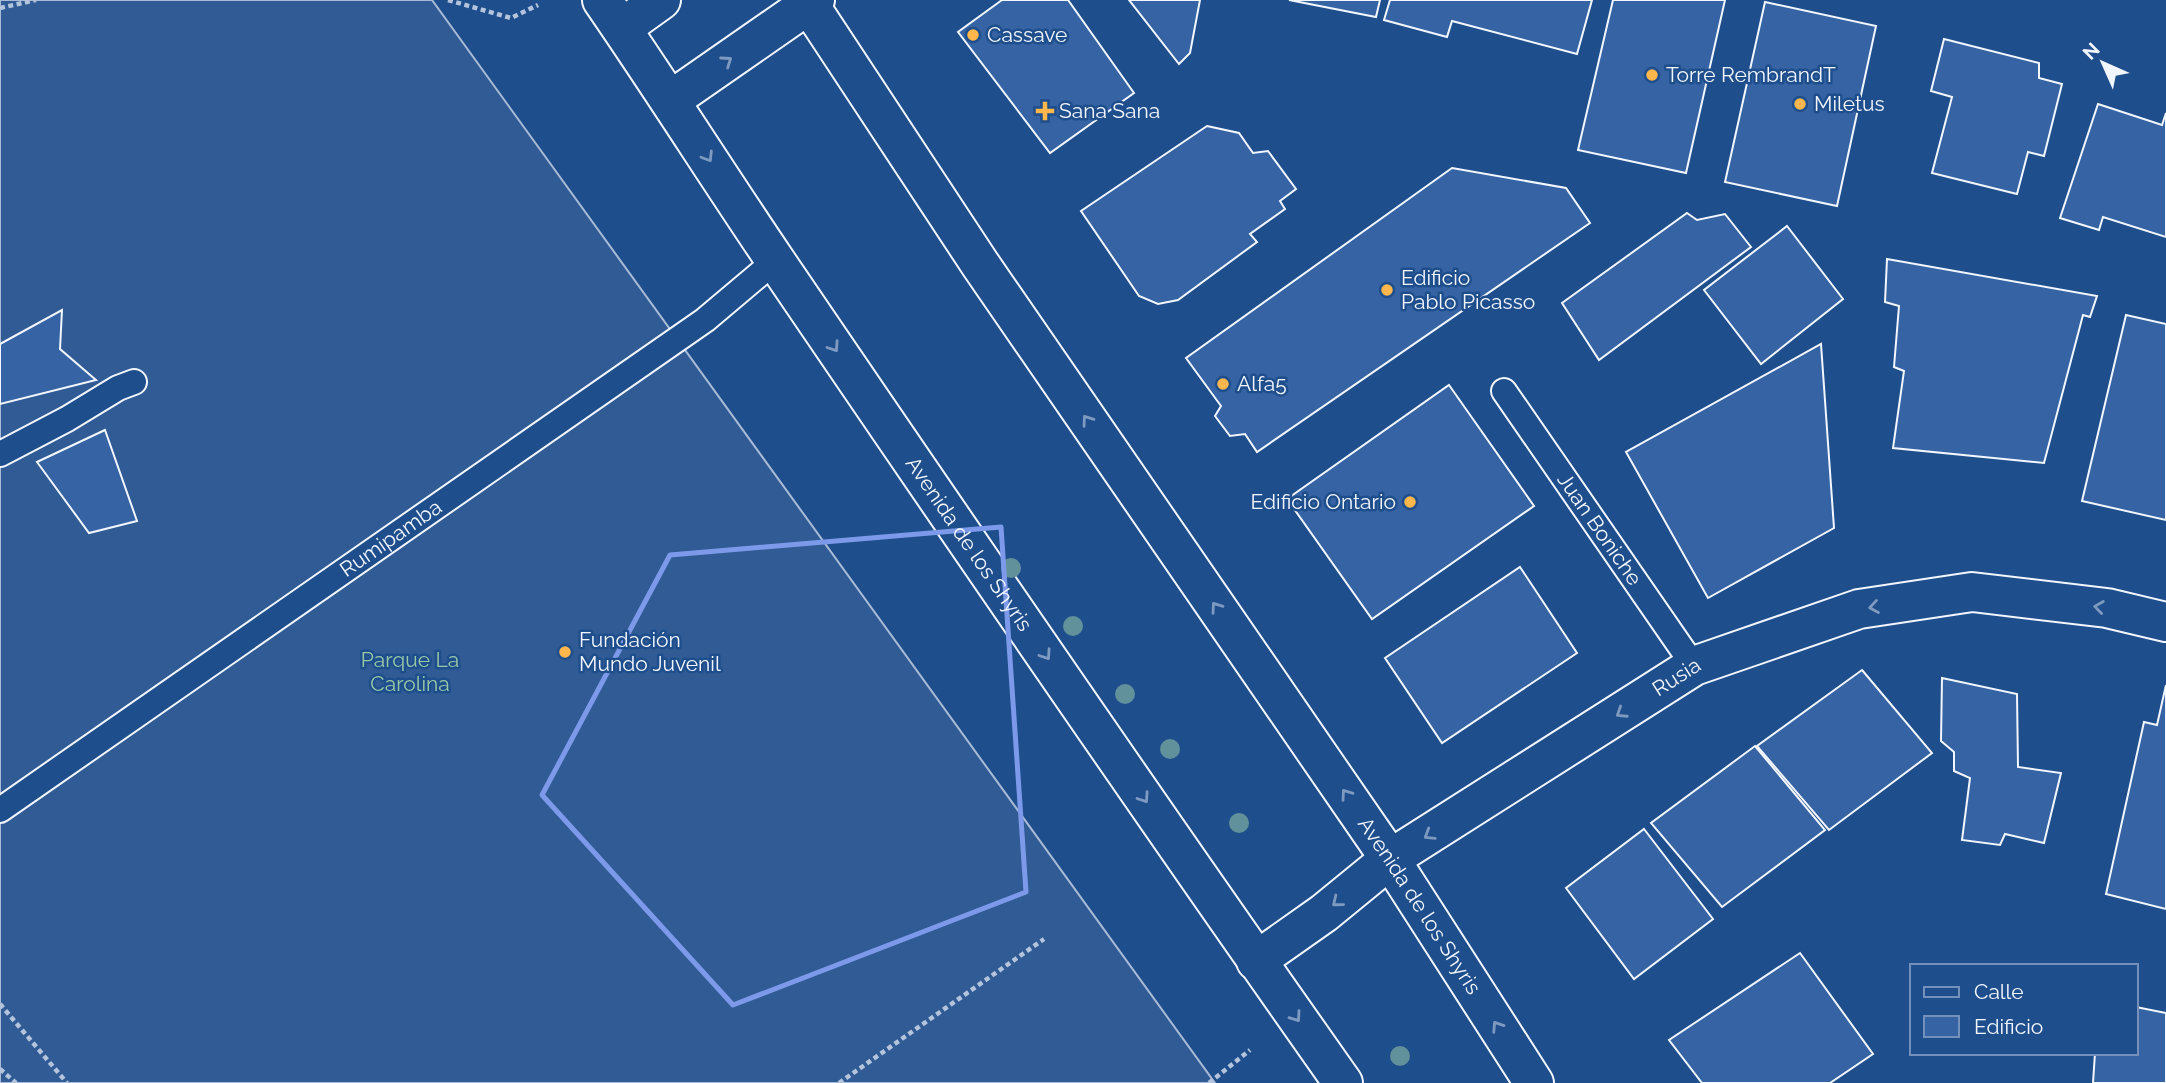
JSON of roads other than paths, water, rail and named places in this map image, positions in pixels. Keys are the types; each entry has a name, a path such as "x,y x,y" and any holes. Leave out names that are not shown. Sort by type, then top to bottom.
{"main road":[{"path":"612,14 661,0"},
{"path":"671,100 810,1"},
{"name":"Avenida de los Shyris","path":"810,1 979,264 1390,859 1534,1083"},
{"name":"Avenida de los Shyris","path":"612,14 775,261 1256,961 1343,1083"},
{"name":"Rusia","path":"1256,961 1324,913 1390,859 1694,666 1859,609 1972,592 2107,608 2166,622"}],"lane":[{"name":"Rumipamba","path":"0,810 705,320 775,261"},
{"path":"0,454 67,419 118,388 134,382"},
{"name":"Juan Boniche","path":"1504,391 1694,666"}],"place":[{"name":"Cassave","path":"973,35"},
{"name":"Torre RembrandT","path":"1652,75"},
{"name":"Miletus","path":"1800,104"},
{"name":"Sana Sana","path":"1045,111"},
{"name":"Edificio Pablo Picasso","path":"1387,290"},
{"name":"Alfa5","path":"1223,384"},
{"name":"Edificio Ontario","path":"1410,502"},
{"name":"Fundación Mundo Juvenil","path":"565,652"}],"park label":[{"name":"Parque La Carolina","path":"410,672"}]}
